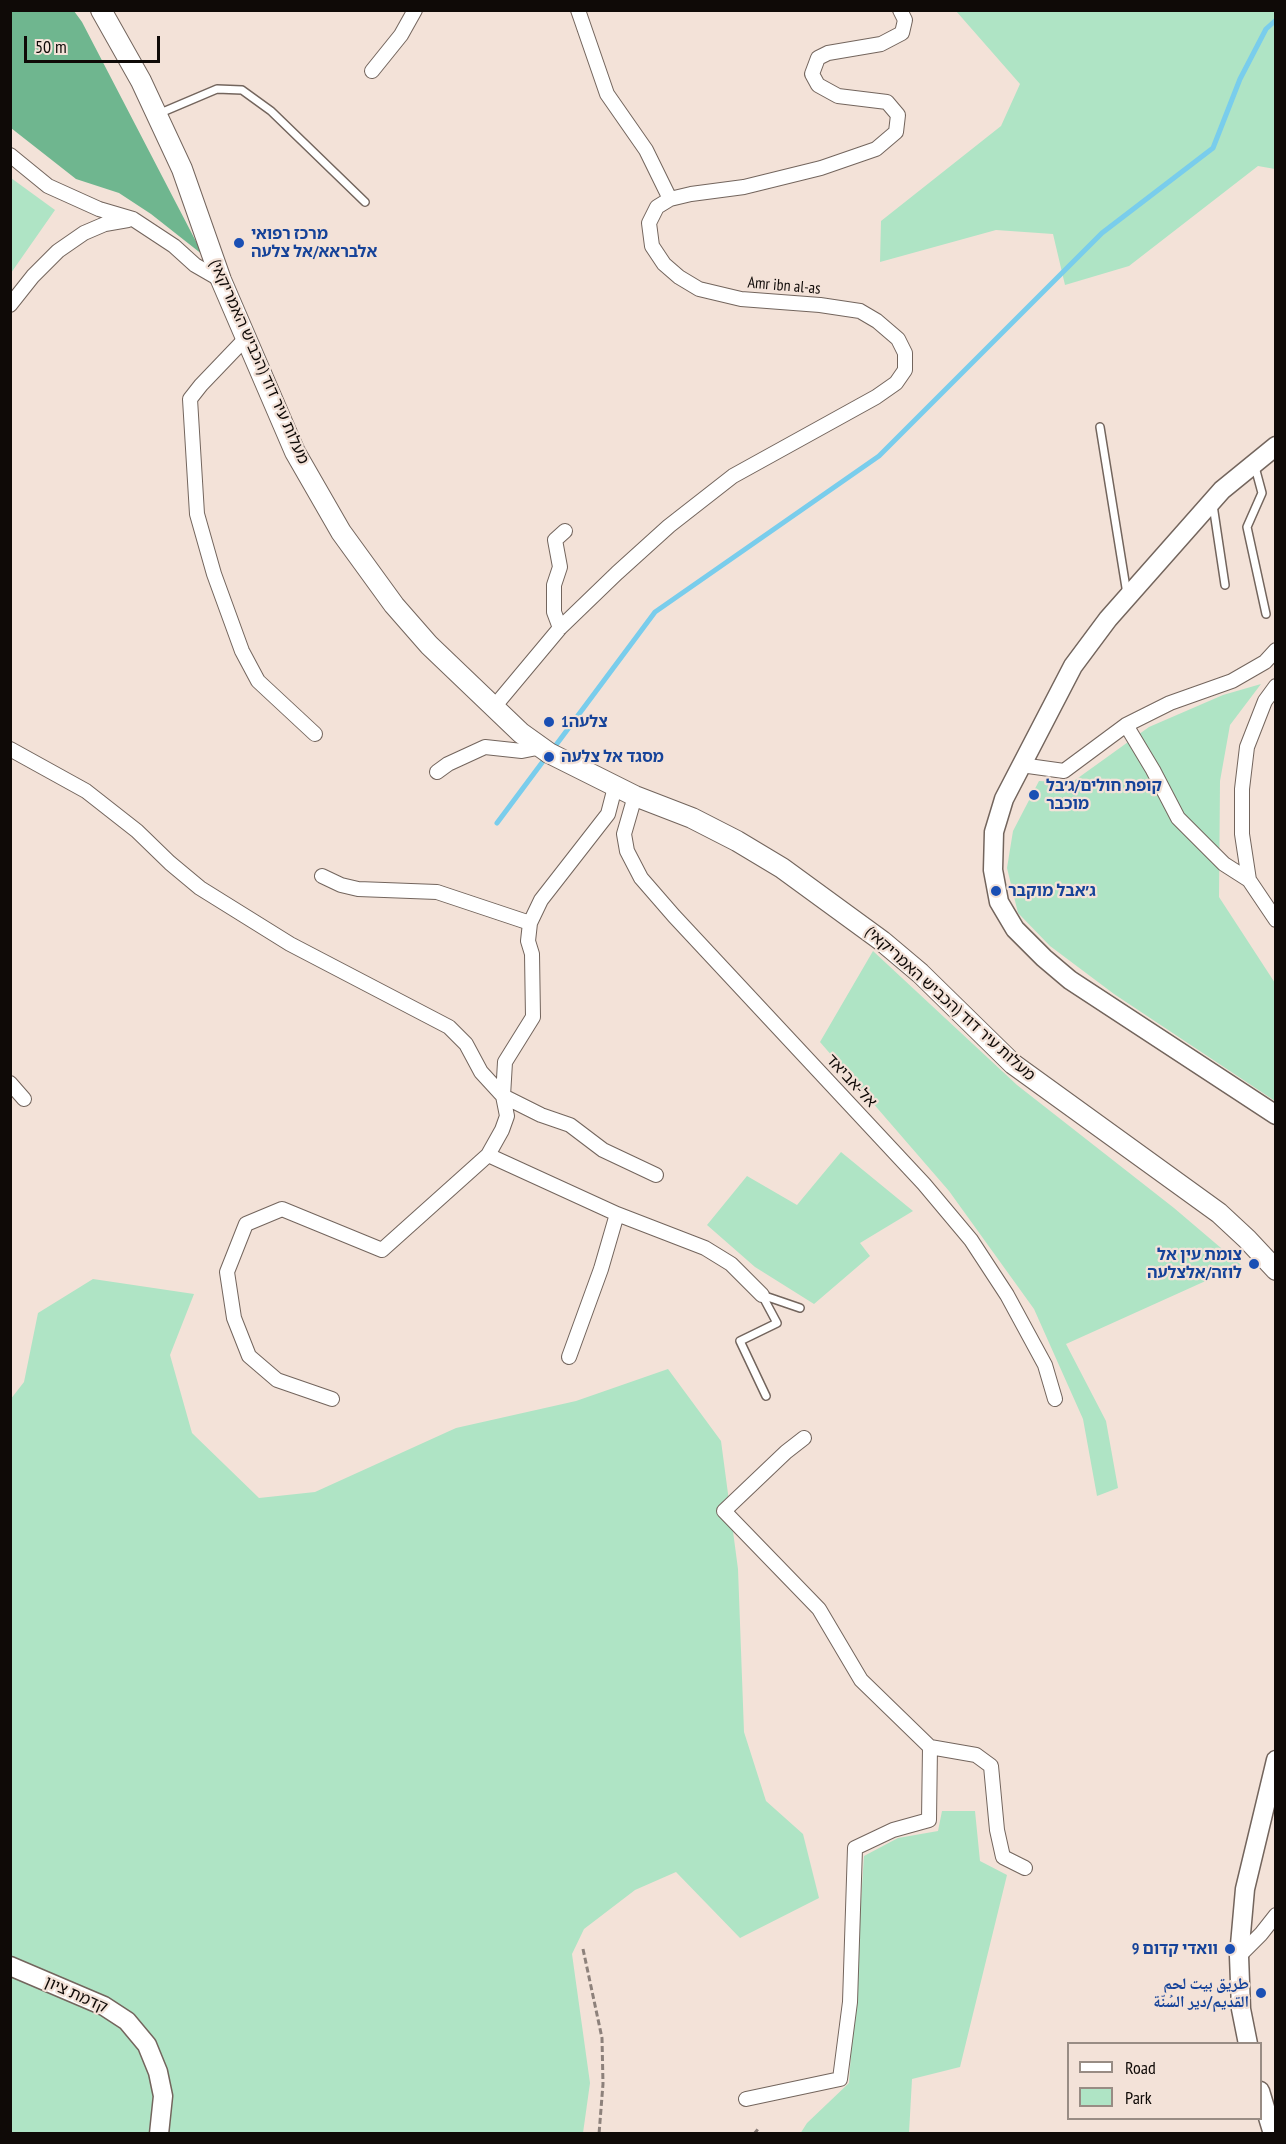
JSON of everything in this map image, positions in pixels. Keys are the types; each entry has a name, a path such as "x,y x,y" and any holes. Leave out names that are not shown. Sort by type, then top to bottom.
{"main road":[{"name":"מעלות עיר דוד (הכביש האמריקאי)","path":"101,10 141,81 182,169 221,280 296,452 341,532 394,605 429,645 537,745 615,787 692,818 782,867 882,941 920,973 1013,1064 1219,1213 1248,1239 1275,1270"}],"street":[{"path":"372,71 401,35 415,10"},
{"path":"578,10 607,94 646,150 670,199 754,185 821,168 876,149 896,132 898,115 887,102 838,96 818,85 812,74 818,58 828,53 881,44 902,33 905,20 900,10"},
{"path":"10,155 48,186 99,209 134,219 174,246 195,265 221,280"},
{"name":"Amr ibn al-as","path":"494,707 560,628 669,526 733,476 876,397 896,383 905,370 905,353 898,339 877,321 860,311 820,305 741,299 699,289 679,277 664,264 652,246 649,223 657,207 670,199"},
{"path":"10,305 33,276 58,251 84,233 105,224 134,219"},
{"path":"246,338 190,399 196,514 214,574 242,651 258,681 315,734"},
{"path":"1275,446 1212,501 1108,619 1073,666 1004,799 994,832 993,870 999,902 1015,929 1044,958 1070,980 1275,1114"},
{"path":"560,628 554,612 554,585 560,567 555,540 565,531"},
{"path":"1021,765 1064,771 1126,725 1170,703 1232,681 1265,662 1275,650"},
{"path":"1249,880 1242,834 1242,789 1247,747 1265,701 1275,686"},
{"path":"1126,725 1178,818 1224,864 1249,880 1275,920"},
{"path":"437,772 448,764 485,747 522,751 532,749 537,745"},
{"path":"10,749 86,791 137,831 200,888 290,944 449,1027 466,1044 481,1072 503,1096 541,1115 570,1125 603,1150 656,1175"},
{"path":"332,1399 277,1380 249,1356 234,1318 227,1272 246,1224 282,1209 382,1250 488,1155 507,1116 503,1096 505,1062 532,1017 532,954 528,941 530,923 551,886 608,814 615,787"},
{"name":"אל-אביאד","path":"635,796 624,834 627,850 641,878 924,1184 971,1240 1007,1295 1045,1365 1055,1399"},
{"path":"322,876 358,889 437,892 530,923"},
{"path":"10,1083 24,1099"},
{"path":"488,1155 617,1214 705,1248 731,1264 762,1294"},
{"path":"568,1357 601,1269 617,1214"},
{"path":"804,1438 724,1511 819,1609 861,1680 930,1747 976,1755 991,1766 997,1830 1003,1857 1025,1868"},
{"path":"746,2099 840,2079 850,2002 855,1848 893,1830 929,1820 930,1747"},
{"path":"1248,2042 1241,2009 1239,1956 1245,1889 1275,1760"},
{"path":"1239,1956 1261,1934 1275,1915"},
{"name":"קדמת ציון","path":"10,1966 104,2006 127,2021 147,2045 158,2072 163,2096 159,2133"},
{"path":"1262,2097 1273,2133"}],"lane":[{"path":"156,114 217,89 242,90 271,111 365,202"},
{"path":"1100,427 1128,597"},
{"path":"1254,464 1262,493 1247,527 1266,614"},
{"path":"1212,501 1225,585"},
{"path":"762,1294 800,1308"},
{"path":"762,1294 777,1323 740,1341 766,1396"}],"path":[{"path":"583,1949 602,2038 603,2084 599,2133"},
{"path":"754,2133 758,2129"}],"green space":[{"path":"10,11 74,11 82,22 203,255 151,214 119,193 76,179 11,128"},
{"path":"956,11 1275,11 1275,169 1258,166 1129,266 1065,285 1053,234 996,230 880,262 881,221 1001,126 1020,84"},
{"path":"11,178 55,210 11,273"},
{"path":"1261,684 1230,725 1220,781 1219,897 1275,983 1275,1101 1114,994 1050,946 1018,913 1007,868 1013,831 1039,781 1071,783 1149,727 1223,695"},
{"path":"873,951 1017,1085 1174,1208 1241,1265 1066,1344 1106,1421 1118,1488 1097,1496 1083,1419 1034,1309 949,1191 820,1042"},
{"path":"841,1152 913,1211 860,1243 870,1256 814,1304 755,1267 707,1225 747,1176 797,1205"},
{"path":"93,1279 194,1294 170,1355 192,1433 259,1498 315,1492 456,1428 576,1401 668,1369 721,1441 738,1569 744,1732 766,1801 803,1834 819,1898 740,1938 676,1872 635,1890 584,1929 572,1954 590,2083 583,2133 11,2133 10,1400 24,1382 38,1313"},
{"path":"942,1811 975,1811 980,1861 1007,1875 960,2067 912,2079 909,2133 800,2134 807,2123 849,2083 864,1856 898,1838 938,1831"}],"waterway":[{"path":"553,749 655,612 879,456 1102,233 1213,148 1240,79 1266,29 1276,20"},
{"path":"497,823 547,756"}],"place":[{"name":"מרכז רפואי אלבראא/אל צלעה","path":"239,243"},
{"name":"צלעה1","path":"549,722"},
{"name":"מסגד אל צלעה","path":"549,757"},
{"name":"קופת חולים/ג׳בל מוכבר","path":"1034,795"},
{"name":"ג׳אבל מוקבר","path":"996,891"},
{"name":"צומת עין אל לוזה/אלצלעה","path":"1254,1264"},
{"name":"וואדי קדום 9","path":"1230,1949"},
{"name":"طريق بيت لحم القديم/دير السُنّة","path":"1261,1993"}]}
